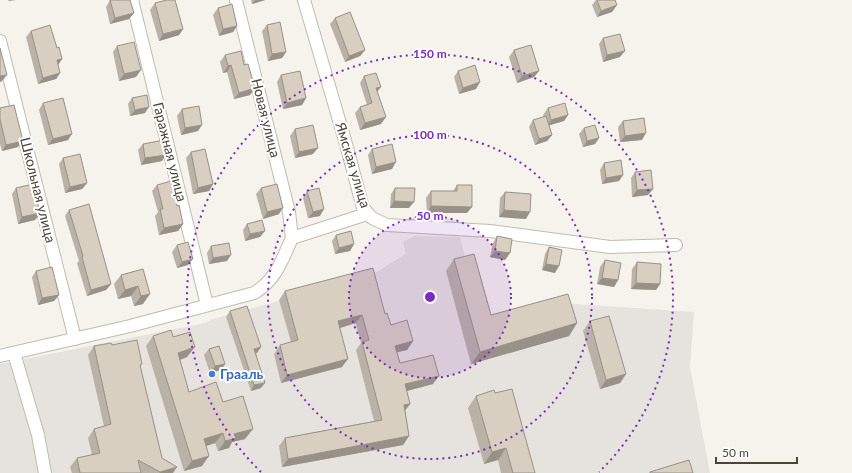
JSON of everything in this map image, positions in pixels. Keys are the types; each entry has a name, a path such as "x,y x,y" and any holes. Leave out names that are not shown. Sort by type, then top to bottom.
{"street":[{"name":"Гаражная улица","path":"132,0 207,305"},
{"name":"Новая улица","path":"236,0 289,212 292,238"},
{"name":"Ямская улица","path":"304,0 363,208 367,214 378,222 387,225 490,231 610,247 676,245"},
{"name":"Школьная улица","path":"0,41 75,339"},
{"path":"0,356 75,339 254,293 267,284 278,268 292,238 367,214"},
{"path":"14,353 38,435 45,473"}],"shaded area":[{"path":"414,236 460,237 482,327 559,303 694,312 690,367 710,473 0,473 0,364 205,323 213,319 370,276 406,254 403,242"}],"building":[{"path":"110,0 130,0 134,13 115,18"},
{"path":"175,0 183,29 163,34 155,3"},
{"path":"597,0 615,0 617,5 601,11"},
{"path":"232,4 237,26 223,29 218,8"},
{"path":"350,12 365,50 349,56 335,18"},
{"path":"280,22 286,52 272,54 267,25"},
{"path":"50,25 62,59 57,60 60,73 43,78 31,31"},
{"path":"620,34 625,51 607,55 603,38"},
{"path":"134,42 141,70 124,74 117,46"},
{"path":"531,45 539,71 522,76 514,50"},
{"path":"0,48 7,75 0,76"},
{"path":"241,51 244,65 248,64 255,88 239,93 231,65 228,66 225,55"},
{"path":"475,65 480,82 463,88 458,71"},
{"path":"300,71 306,98 287,103 281,75"},
{"path":"376,73 381,87 376,88 386,117 365,123 360,107 372,103 364,76"},
{"path":"147,95 149,107 135,110 132,98"},
{"path":"63,98 72,134 53,139 43,103"},
{"path":"565,103 568,115 551,120 548,108"},
{"path":"14,105 23,141 6,145 0,119 0,108"},
{"path":"199,106 202,125 185,128 182,109"},
{"path":"546,116 552,135 539,139 533,120"},
{"path":"644,118 646,133 625,136 623,121"},
{"path":"313,125 318,148 299,152 295,129"},
{"path":"595,125 599,138 587,141 584,128"},
{"path":"164,140 166,155 145,158 143,144"},
{"path":"392,144 396,162 376,167 372,149"},
{"path":"205,149 213,184 198,188 191,152"},
{"path":"80,154 87,183 70,187 63,158"},
{"path":"621,160 623,175 606,178 604,163"},
{"path":"651,170 653,189 637,190 635,172"},
{"path":"171,181 177,206 179,205 183,224 164,228 160,209 163,209 157,185"},
{"path":"33,184 40,213 22,217 16,188"},
{"path":"277,184 283,208 267,212 261,188"},
{"path":"457,185 472,185 472,207 431,206 431,191 457,191"},
{"path":"319,188 324,209 313,212 307,191"},
{"path":"395,188 415,188 414,202 394,201"},
{"path":"505,192 531,194 530,212 504,210"},
{"path":"89,204 111,284 91,290 82,257 83,256 69,210"},
{"path":"262,220 265,231 250,234 247,224"},
{"path":"351,231 354,244 339,248 336,235"},
{"path":"497,236 512,239 510,253 495,251"},
{"path":"188,242 193,259 182,262 177,245"},
{"path":"229,243 231,255 213,258 211,246"},
{"path":"549,247 562,250 559,266 546,264"},
{"path":"474,254 491,315 568,294 577,323 480,352 454,259"},
{"path":"605,260 621,263 618,280 602,278"},
{"path":"637,262 661,264 660,284 636,283"},
{"path":"52,267 59,295 42,298 36,271"},
{"path":"373,268 385,314 387,313 391,325 407,320 413,341 395,346 400,363 433,355 439,376 405,384 410,404 404,405 409,436 288,459 285,438 382,420 362,342 369,340 362,315 338,321 348,359 287,375 280,345 298,340 285,291"},
{"path":"143,269 150,294 141,296 138,286 125,290 121,275"},
{"path":"247,306 261,347 254,349 265,383 254,385 230,311"},
{"path":"609,316 626,374 606,380 590,321"},
{"path":"171,330 173,337 190,332 195,347 178,353 189,392 216,382 223,402 243,396 253,429 234,434 236,438 225,441 223,433 204,439 209,456 192,461 153,336"},
{"path":"137,340 142,364 140,365 162,458 177,467 160,472 138,460 141,473 80,473 77,458 100,453 94,429 111,424 94,346 111,343 112,345"},
{"path":"219,346 225,364 215,366 209,349"},
{"path":"512,389 535,473 513,473 506,448 492,452 476,396 494,390 495,393"},
{"path":"689,460 693,473 650,473 650,472"}],"place":[{"name":"Грааль","path":"212,374"}]}
